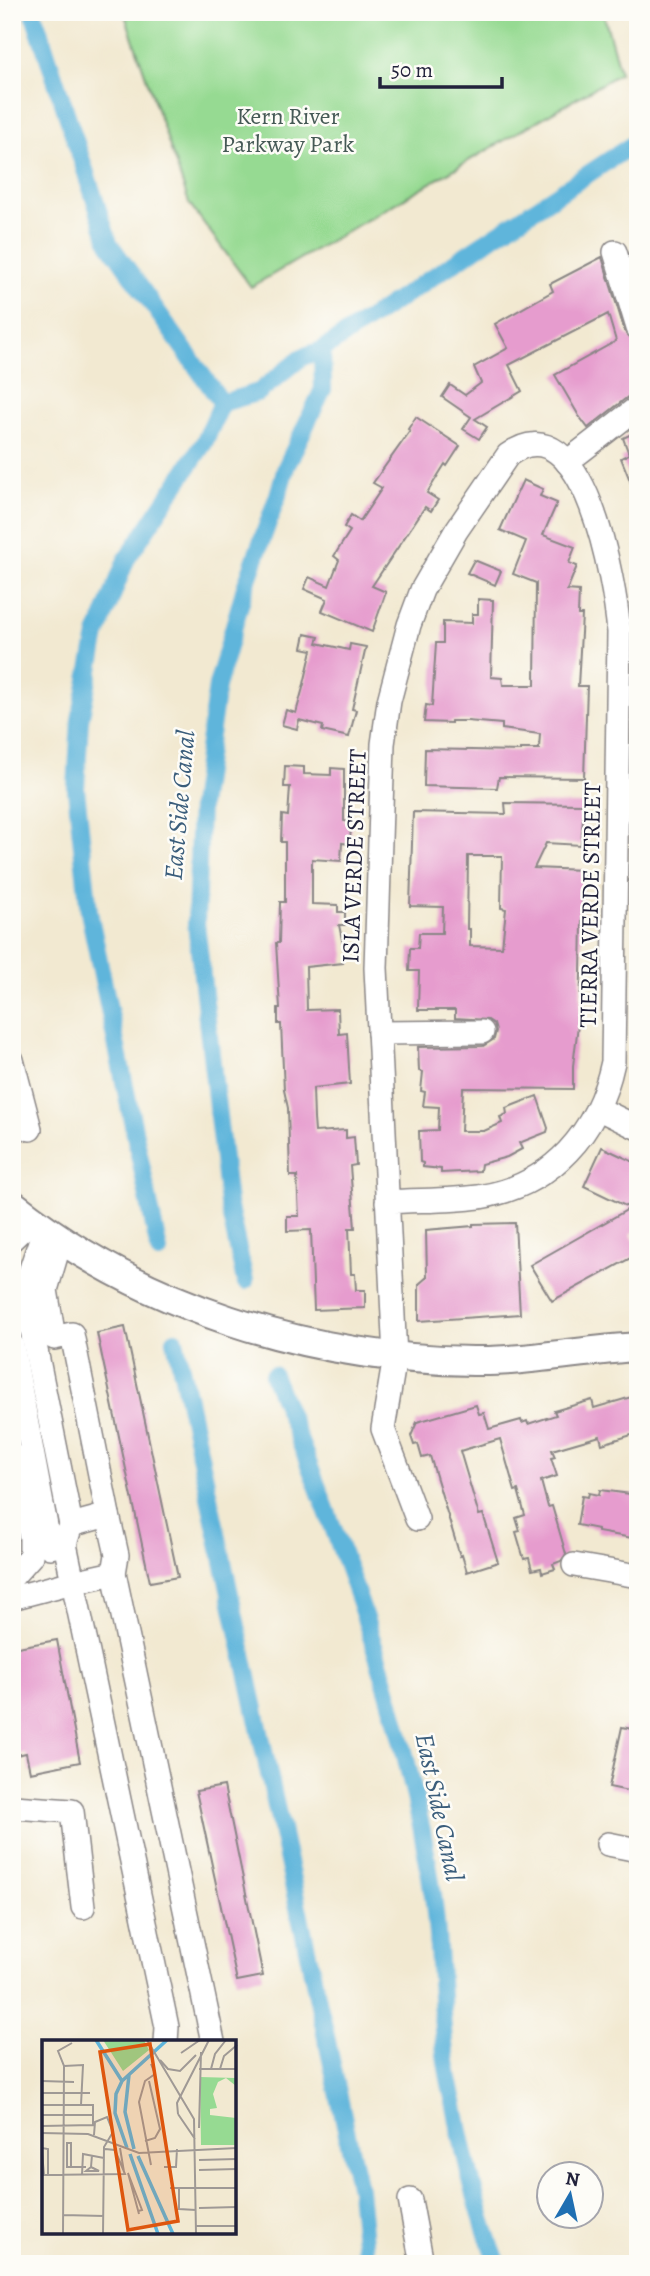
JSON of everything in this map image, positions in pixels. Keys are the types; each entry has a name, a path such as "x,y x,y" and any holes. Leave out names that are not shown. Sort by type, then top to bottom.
{"main road":[{"path":"38,1222 106,1266 153,1290 201,1311 296,1340 395,1357 474,1361 526,1359 638,1347"}],"street":[{"path":"615,252 638,328"},
{"path":"568,462 638,407"},
{"name":"ISLA VERDE STREET","path":"418,1519 383,1429 395,1357 376,934 383,744 389,701 409,625 436,562 508,455 530,444 544,445 555,450 568,462"},
{"name":"TIERRA VERDE STREET","path":"387,1202 479,1197 528,1181 566,1154 583,1135 599,1109 608,1086 615,1042 619,632 608,558 595,517 568,462"},
{"path":"379,1033 482,1032"},
{"path":"12,1060 30,1129 12,1118"},
{"path":"599,1109 638,1128"},
{"path":"12,1239 38,1222"},
{"path":"38,1222 54,1338 72,1334 117,1555 114,1573 213,2040"},
{"path":"38,1222 24,1290 68,1535 73,1582 167,2027 166,2040"},
{"path":"12,1345 15,1376 50,1547 108,1515"},
{"path":"12,1455 31,1536 31,1556 12,1577"},
{"path":"574,1565 638,1576"},
{"path":"12,1598 114,1573"},
{"path":"13,1807 72,1811 83,1908"},
{"path":"608,1844 638,1850"},
{"path":"410,2200 422,2263"}],"green space":[{"name":"Kern River Parkway Park","path":"124,12 603,12 620,73 251,287 189,203"}],"building":[{"path":"602,257 625,332 634,341 638,352 638,393 629,396 588,428 555,375 616,341 608,314 509,365 522,391 475,419 487,427 479,439 463,429 471,417 442,397 450,385 465,395 481,383 474,367 508,348 495,324 553,291 550,284"},
{"path":"416,417 460,446 427,493 438,500 431,511 425,507 372,586 386,592 372,632 322,611 327,599 304,589 309,577 329,586 339,560 334,556 350,531 344,527 351,515 360,521 382,488 373,483 410,431 408,429"},
{"path":"638,431 637,498 621,458 629,454 623,438"},
{"path":"523,480 543,489 540,496 557,503 543,535 575,547 569,563 577,566 567,590 579,591 578,615 582,615 578,686 587,686 584,778 499,777 497,788 424,786 425,749 539,749 540,734 502,729 502,724 467,721 424,722 426,705 432,706 436,643 443,643 443,622 472,623 472,614 478,614 478,599 493,600 491,677 502,678 503,685 535,685 536,583 513,574 526,541 500,530"},
{"path":"474,560 501,571 495,585 467,573"},
{"path":"305,634 319,637 317,643 349,650 350,644 366,647 352,709 356,710 349,737 322,731 323,726 299,720 297,729 282,725 286,710 296,713 304,684 312,650 302,648"},
{"path":"285,766 304,767 304,774 331,775 331,768 344,769 344,821 351,822 350,844 342,843 341,861 312,859 312,904 338,905 338,912 345,912 345,925 339,925 345,954 343,963 306,967 307,1010 338,1009 339,1034 347,1033 350,1084 313,1088 314,1119 315,1132 346,1130 346,1138 354,1137 356,1165 350,1166 355,1228 349,1228 351,1274 355,1274 356,1290 365,1290 365,1308 314,1310 311,1230 287,1231 287,1216 299,1216 297,1176 290,1176 288,1108 284,1090 281,1024 278,1024 280,1008 276,943 279,943 280,902 285,902 282,815 288,816 290,787 284,787"},
{"path":"505,803 584,804 581,845 546,843 534,868 583,870 580,1025 573,1066 573,1089 463,1088 461,1131 484,1131 502,1123 500,1117 507,1114 506,1108 537,1096 547,1132 519,1143 522,1149 507,1157 481,1164 480,1171 441,1173 441,1169 423,1167 420,1162 419,1131 438,1130 439,1107 423,1106 425,1092 421,1091 423,1072 419,1071 418,1047 483,1046 494,1039 496,1031 494,1024 488,1020 455,1018 455,1010 418,1010 419,971 409,971 410,948 418,948 419,933 442,933 443,907 410,906 413,812 506,814","holes":["468,856 502,856 501,908 506,909 502,947 470,946 470,929 467,929"]},
{"path":"602,1147 638,1164 638,1229 630,1234 638,1245 638,1254 552,1301 530,1265 630,1208 584,1186"},
{"path":"515,1223 520,1314 419,1321 419,1284 427,1277 426,1230 473,1224"},
{"path":"125,1327 178,1577 150,1582 97,1333"},
{"path":"638,1395 638,1433 602,1444 600,1436 552,1450 555,1457 551,1458 557,1476 541,1481 548,1507 552,1506 566,1554 561,1561 553,1564 555,1569 542,1573 541,1568 532,1570 529,1558 524,1559 516,1532 520,1531 516,1518 525,1515 500,1439 460,1451 479,1515 483,1514 498,1562 467,1572 430,1456 422,1458 418,1444 414,1445 411,1436 417,1422 476,1405 479,1414 484,1413 489,1429 521,1420 522,1423 527,1421 528,1424 556,1415 554,1411 592,1400 594,1408"},
{"path":"600,1490 638,1495 638,1539 598,1532 598,1529 577,1525 582,1496 588,1497 589,1493 599,1495"},
{"path":"57,1640 80,1762 30,1772 26,1753 12,1756 12,1648"},
{"path":"622,1727 638,1730 638,1793 609,1787"},
{"path":"224,1786 263,1976 237,1981 196,1791"}],"waterway":[{"path":"33,12 109,243 222,403"},
{"path":"222,403 259,392 302,357 322,350 638,141"},
{"name":"East Side Canal","path":"245,1281 228,1203 196,923 200,806 217,686 245,587 286,467 323,389 322,350"},
{"path":"159,1251 89,912 76,789 80,720 97,635 126,560 204,443 222,403"},
{"path":"175,1340 359,2189 366,2264"},
{"name":"East Side Canal","path":"273,1375 347,1566 369,1630 407,1761 433,1895 448,2073 472,2186 498,2264"}]}
